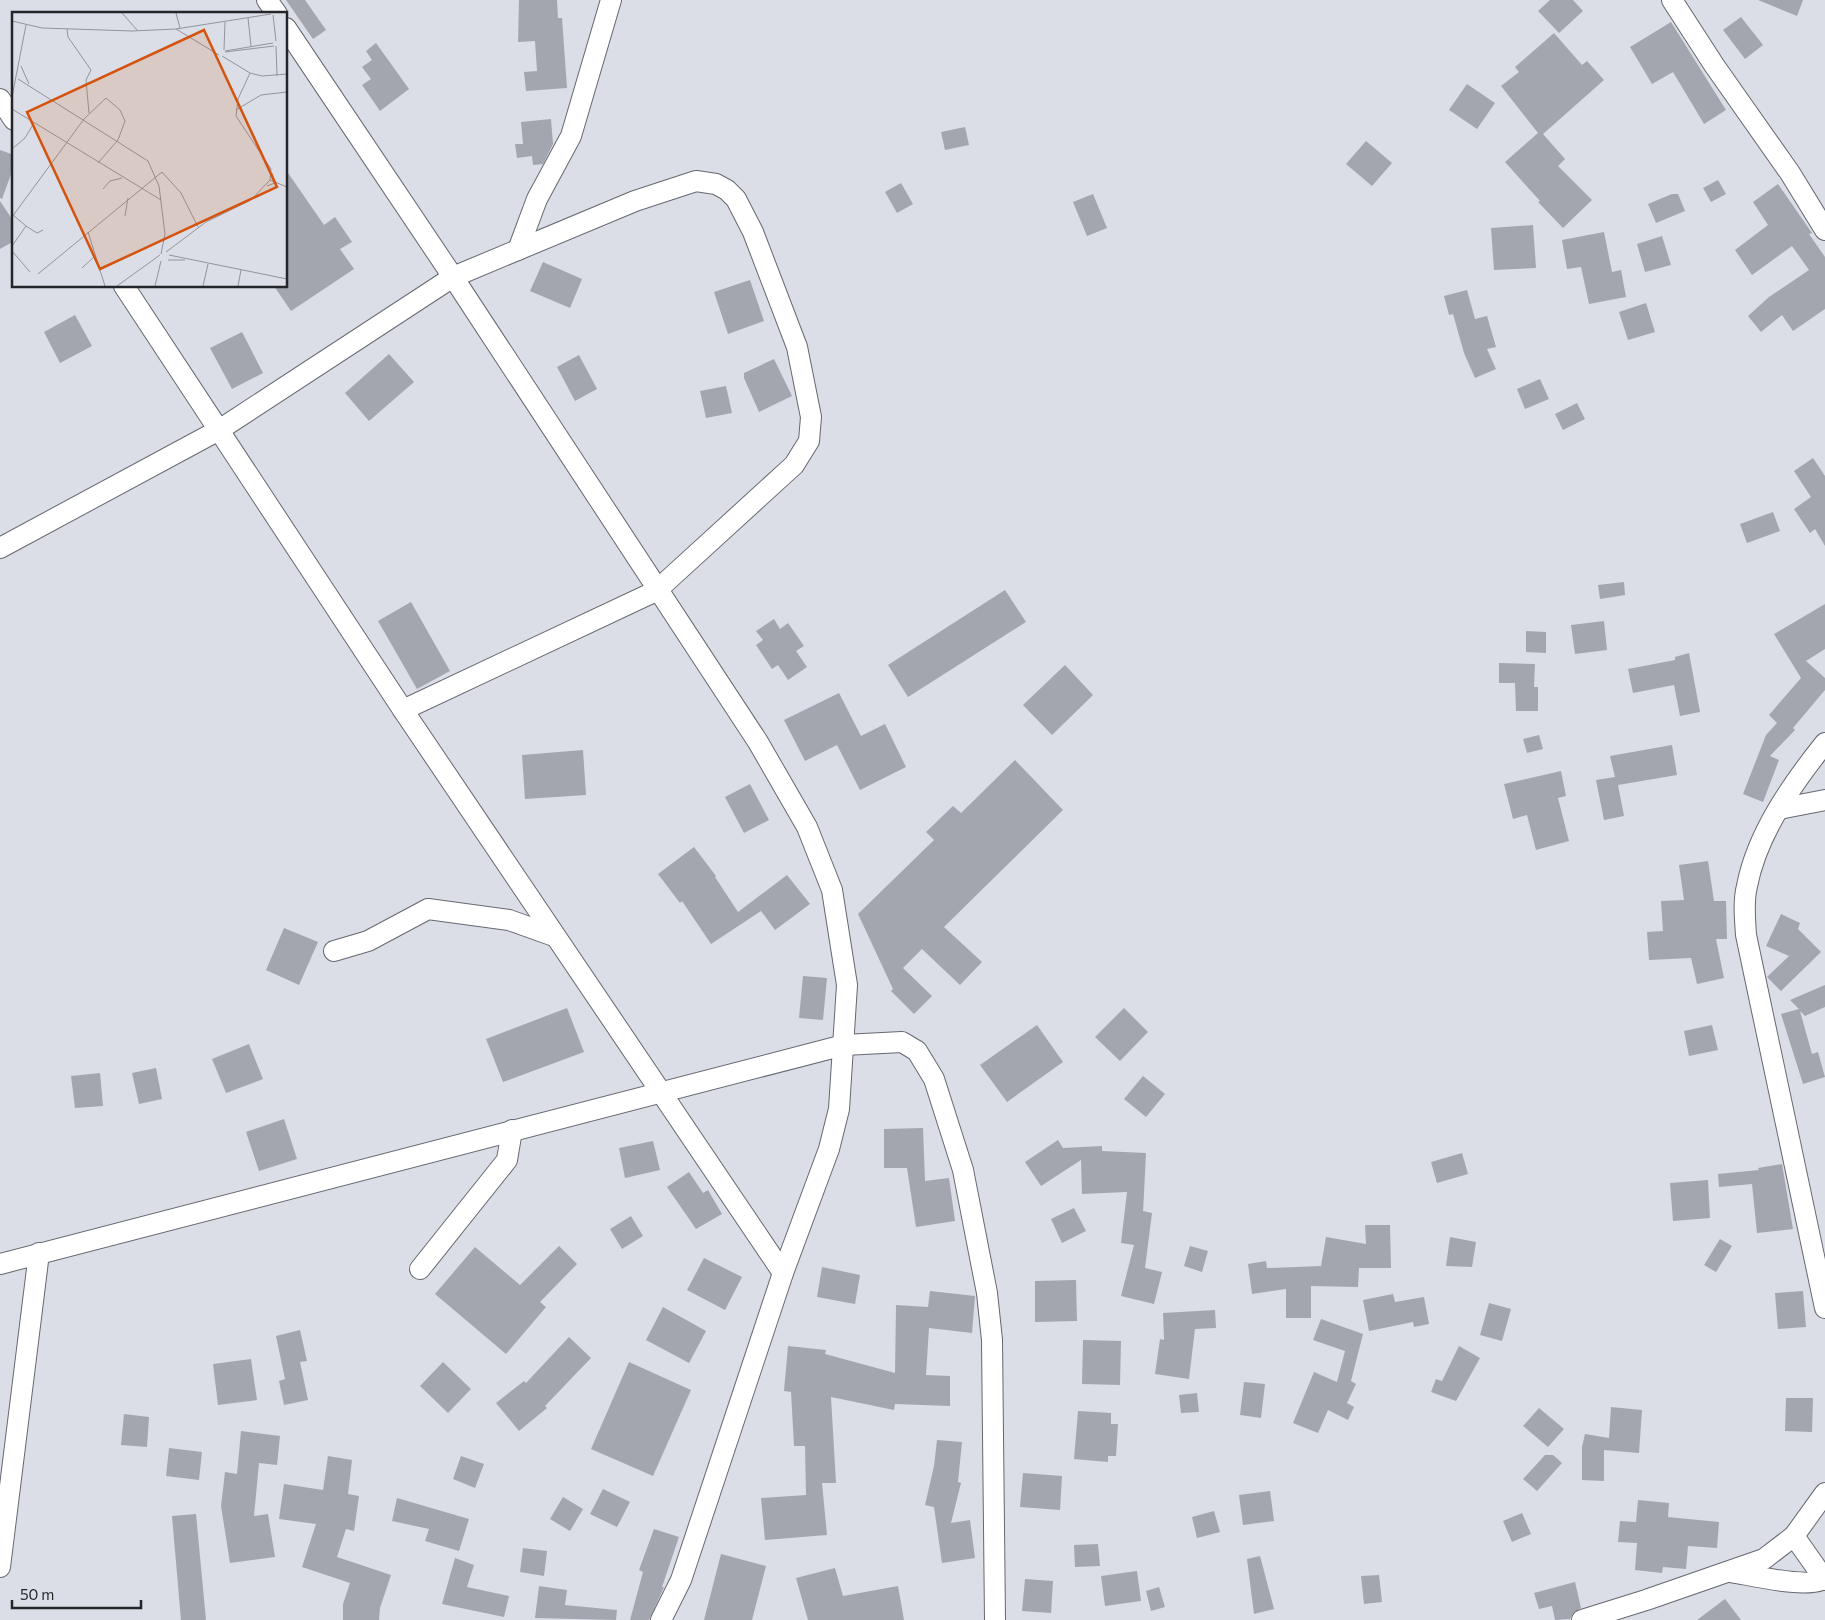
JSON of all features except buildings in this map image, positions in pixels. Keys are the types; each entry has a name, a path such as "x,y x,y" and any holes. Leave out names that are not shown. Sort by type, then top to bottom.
{"street":[{"path":"267,0 275,12"},
{"path":"518,250 537,198 571,136 611,0"},
{"path":"1672,0 1714,65 1790,172 1825,230"},
{"path":"288,31 453,277 656,591 758,742 807,827 832,890 847,985 839,1109 829,1149 783,1274 682,1580 661,1620"},
{"path":"0,99 12,118"},
{"path":"0,130 12,122"},
{"path":"1790,172 1825,202"},
{"path":"0,548 219,430 453,277 635,201 696,181 716,184 727,190 736,199 753,232 796,347 810,417 809,441 794,465 656,591 402,710"},
{"path":"125,288 402,710 783,1274"},
{"path":"1825,743 1806,767 1779,809 1752,861 1746,888 1746,936 1825,1308"},
{"path":"1779,809 1825,800"},
{"path":"334,951 368,941 428,909 509,920 554,936"},
{"path":"0,1264 844,1044 902,1042 917,1051 934,1079 963,1170 987,1293 992,1340 994,1620"},
{"path":"420,1269 507,1160 512,1130"},
{"path":"0,1567 5,1489 39,1253"},
{"path":"1582,1620 1764,1559 1794,1536 1825,1492"},
{"path":"1794,1536 1825,1580"},
{"path":"1726,1571 1786,1581 1825,1580"}]}
